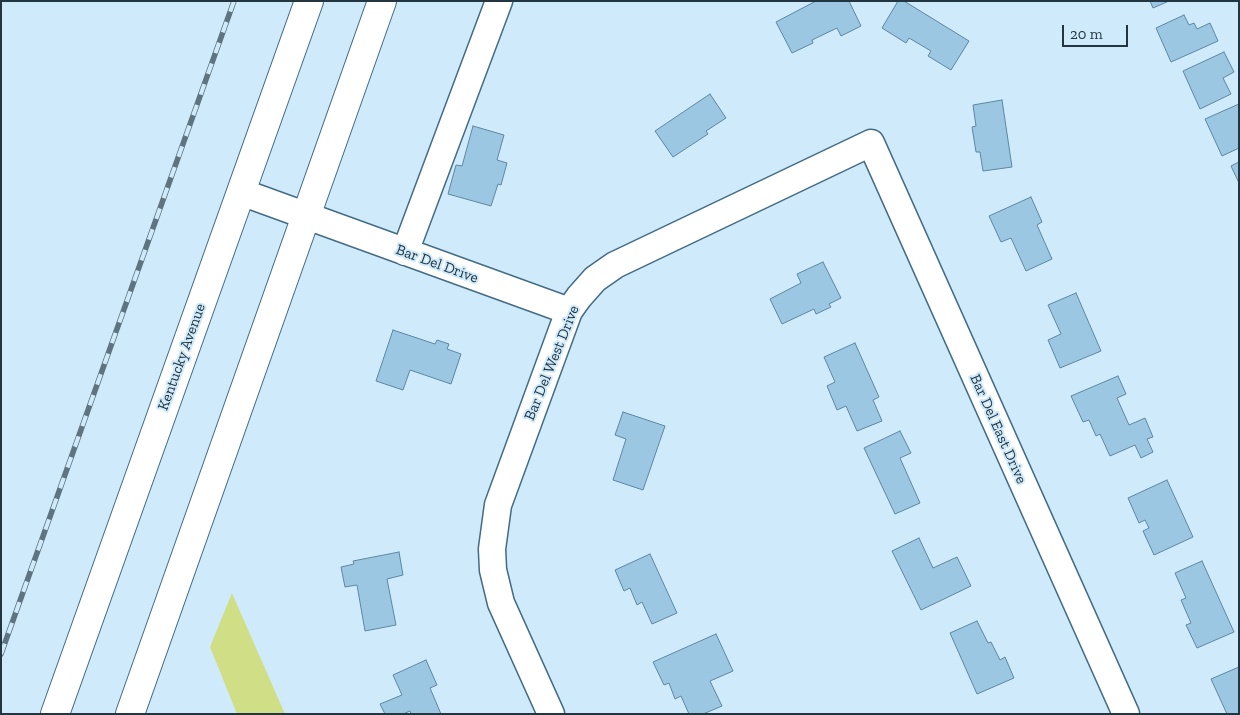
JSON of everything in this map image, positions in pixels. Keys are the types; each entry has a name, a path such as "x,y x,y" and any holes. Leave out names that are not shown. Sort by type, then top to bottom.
{"main road":[{"name":"Kentucky Avenue","path":"55,714 309,1"},
{"path":"130,714 382,1"}],"street":[{"path":"406,252 498,1"},
{"name":"Bar Del West Drive","path":"551,714 502,603 496,582 492,549 498,505 569,311 579,296 595,279 615,265 870,143"},
{"name":"Bar Del East Drive","path":"870,143 1126,714"},
{"path":"240,192 306,216"},
{"name":"Bar Del Drive","path":"306,216 569,311"}],"green space":[{"path":"232,593 285,714 237,714 210,647"}],"building":[{"path":"816,1 849,1 861,26 841,36 837,28 812,40 813,43 792,53 776,22"},
{"path":"898,1 904,1 969,41 951,70 928,56 931,51 909,38 906,43 882,28"},
{"path":"1150,1 1169,1 1153,8"},
{"path":"1184,15 1189,25 1194,23 1197,29 1210,23 1218,41 1171,62 1156,28"},
{"path":"1224,52 1234,72 1223,78 1231,94 1200,109 1183,71"},
{"path":"710,94 726,118 706,131 708,134 673,157 655,131"},
{"path":"1002,100 1012,167 983,171 980,152 976,152 972,127 976,126 973,105"},
{"path":"1239,104 1239,148 1222,156 1205,119"},
{"path":"473,126 504,135 497,160 507,163 501,185 498,184 491,206 448,194 456,165 462,166"},
{"path":"1239,162 1239,183 1231,166"},
{"path":"1031,197 1042,222 1037,225 1052,259 1026,271 1011,238 1001,242 989,216"},
{"path":"823,262 841,298 829,304 831,307 816,314 814,309 782,324 770,299 801,283 797,274"},
{"path":"1076,293 1101,351 1060,368 1048,340 1061,334 1048,305"},
{"path":"393,330 435,344 437,340 449,344 447,349 461,354 451,384 410,370 403,390 376,381"},
{"path":"855,343 879,397 873,400 882,421 857,431 846,406 837,410 827,386 835,382 824,357"},
{"path":"1118,376 1126,394 1117,398 1129,425 1145,418 1153,437 1147,439 1153,452 1141,458 1135,445 1110,456 1100,434 1096,436 1089,420 1083,422 1071,396"},
{"path":"623,412 665,426 643,490 613,480 626,439 615,435"},
{"path":"900,431 911,453 900,458 920,503 895,514 864,448"},
{"path":"1167,480 1193,537 1154,555 1143,531 1149,528 1145,520 1139,523 1128,498"},
{"path":"919,538 933,568 957,557 971,586 921,610 892,551"},
{"path":"399,552 403,575 387,579 396,625 365,631 357,585 345,587 341,567 354,564 353,561"},
{"path":"650,554 677,613 652,624 642,602 637,605 630,588 624,591 615,570"},
{"path":"1202,561 1234,632 1197,648 1186,625 1191,623 1181,600 1186,598 1175,573"},
{"path":"977,621 988,643 991,642 1000,660 1005,657 1014,678 977,694 950,633"},
{"path":"716,634 733,671 710,681 722,706 703,714 689,714 681,696 675,699 669,683 664,685 653,662"},
{"path":"426,660 437,685 430,688 441,714 411,714 410,711 403,714 385,714 380,704 402,695 393,675"},
{"path":"1239,667 1239,714 1227,714 1211,679"}],"railway":[{"path":"1,654 234,1"}]}
